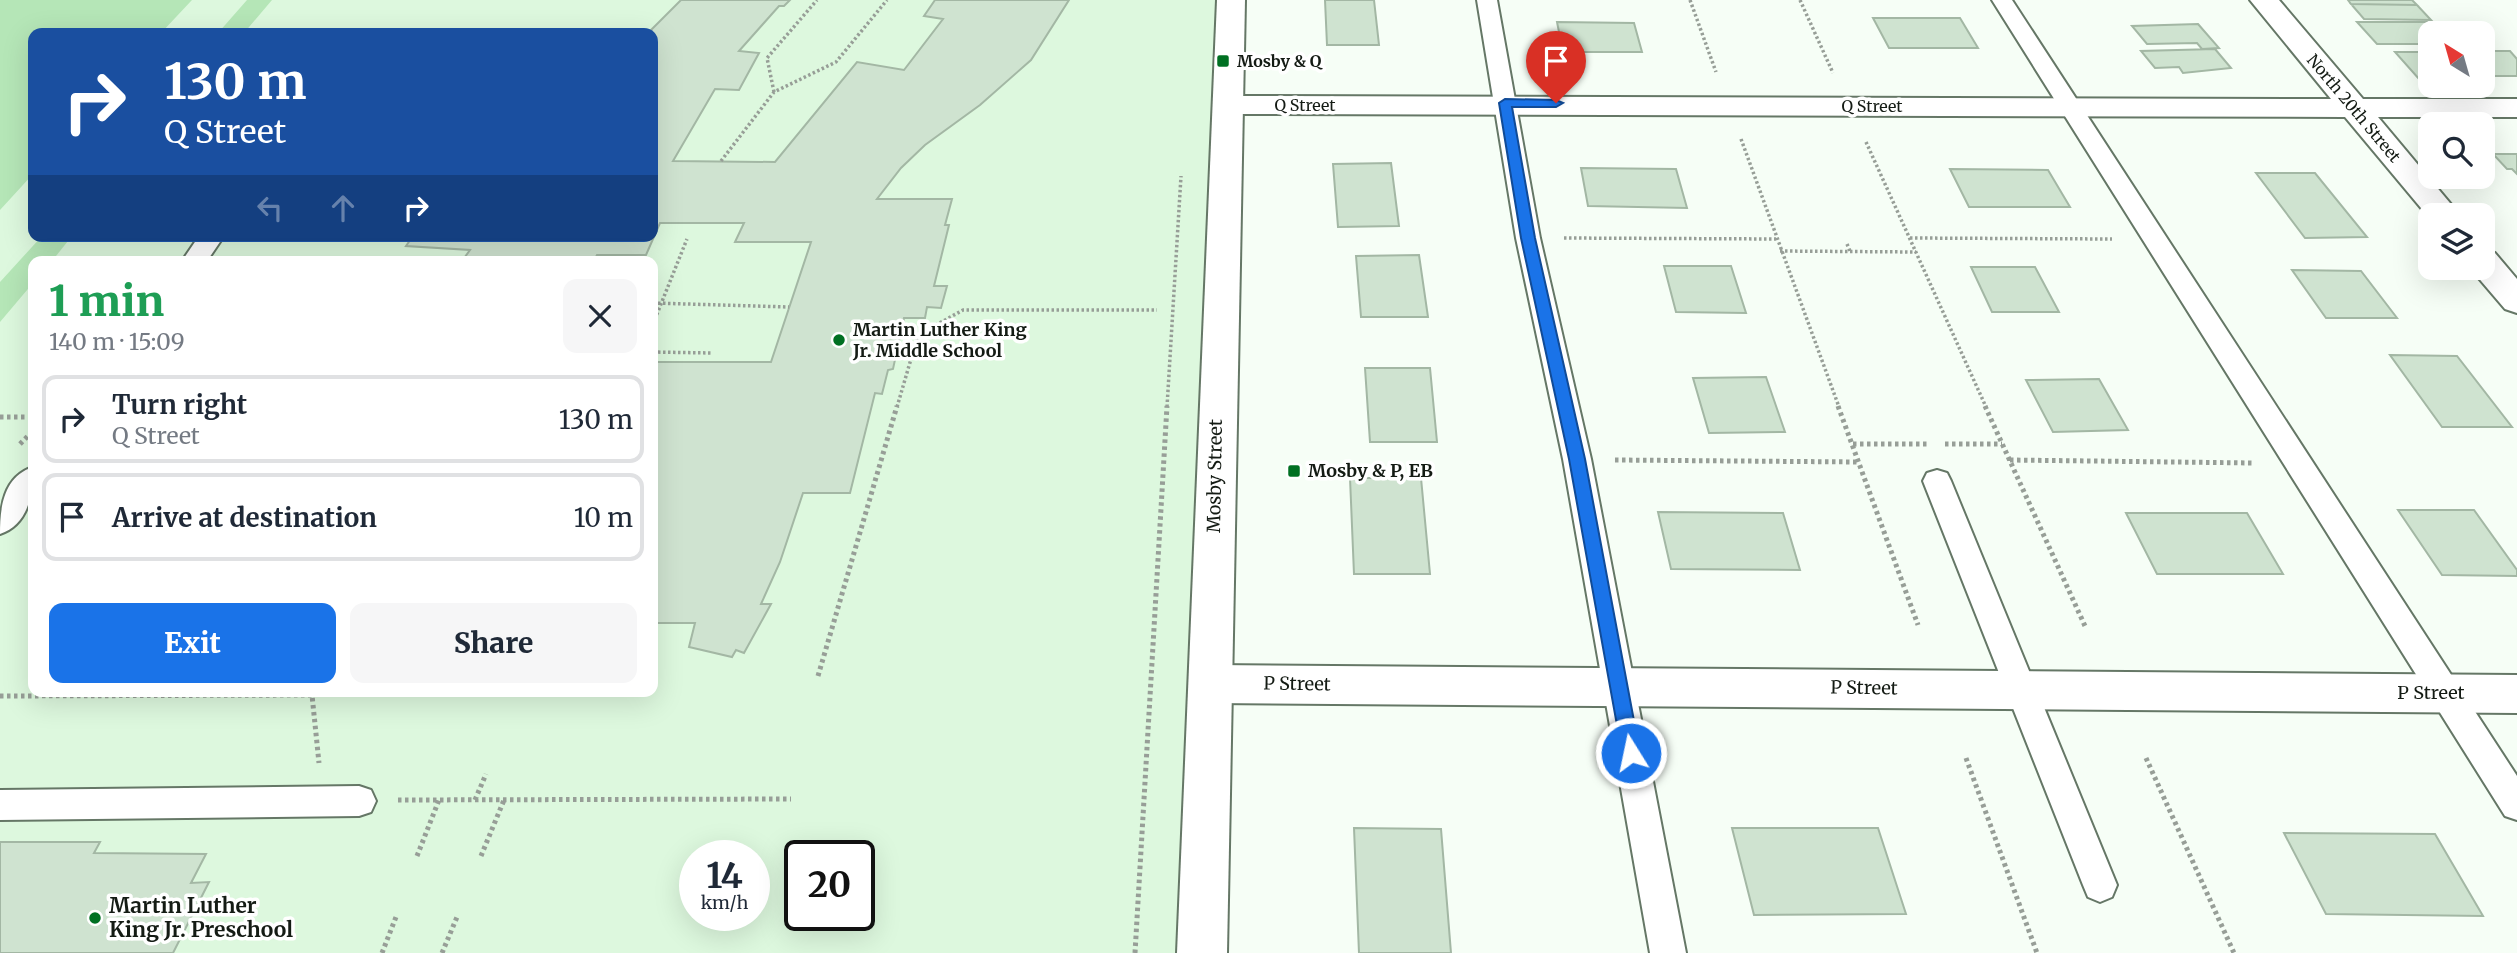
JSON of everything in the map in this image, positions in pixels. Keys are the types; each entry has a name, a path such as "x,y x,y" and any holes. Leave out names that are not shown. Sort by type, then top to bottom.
{"street":[{"name":"Mosby Street","path":"1202,953 1212,684 1214,485 1231,0"},
{"name":"North 20th Street","path":"2264,0 2435,203"},
{"name":"Q Street","path":"1228,105 1505,103 2517,108"},
{"path":"2495,275 2517,301"},
{"name":"P Street","path":"1212,684 1619,685 2517,694"}],"lane":[{"path":"1487,0 1528,238 1577,459 1668,953"},
{"path":"2002,0 2517,804"},
{"path":"1937,481 2100,886"},
{"path":"0,523 28,485"},
{"path":"0,805 375,800"}],"path":[{"path":"774,92 768,58 817,0"},
{"path":"721,161 774,92 836,62 887,0"},
{"path":"1690,0 1716,73"},
{"path":"1800,0 1833,74"},
{"path":"1740,135 1918,625"},
{"path":"1863,136 2085,626"},
{"path":"1135,953 1144,761 1181,170"},
{"path":"1528,238 1776,239"},
{"path":"1910,238 2155,239"},
{"path":"658,311 687,239"},
{"path":"1847,244 1850,251"},
{"path":"1780,251 1916,252"},
{"path":"661,303 789,307"},
{"path":"818,676 918,335 963,310 1157,310"},
{"path":"658,352 711,353"},
{"path":"0,417 28,417"},
{"path":"1577,459 1859,462"},
{"path":"2010,460 2297,463"},
{"path":"0,696 28,696"},
{"path":"312,697 319,764"},
{"path":"1966,758 2037,953"},
{"path":"2146,758 2234,953"},
{"path":"475,800 485,774"},
{"path":"375,800 791,799"},
{"path":"417,856 439,800"},
{"path":"481,856 504,800"},
{"path":"382,953 396,917"},
{"path":"442,953 457,918"}],"shaded area":[{"path":"0,0 1229,0 1200,953 0,953"}],"green space":[{"path":"0,0 192,0 166,28 28,28 28,179 0,210"},
{"path":"247,0 272,0 248,28 222,28"},
{"path":"37,242 67,242 56,256 28,256 28,289 0,322 0,282"}],"building":[{"name":"Martin Luther King Jr. Middle School","path":"681,0 790,0 784,6 779,6 739,51 759,53 739,90 715,89 673,161 775,162 857,62 904,70 943,19 924,16 935,0 1069,0 1031,60 980,105 925,145 901,168 877,199 952,199 945,225 949,225 934,286 947,286 941,308 927,307 925,318 904,318 893,369 888,370 882,394 875,393 850,493 803,493 780,562 761,604 771,604 744,653 736,650 732,657 689,647 695,623 658,623 658,362 771,362 811,242 735,242 744,223 660,223 658,228 658,28 653,28"},
{"path":"1325,0 1374,0 1379,45 1327,45"},
{"path":"2348,0 2412,0 2417,5 2351,4"},
{"path":"2351,4 2417,5 2431,20 2364,19"},
{"path":"1873,18 1960,18 1978,48 1889,48"},
{"path":"1557,22 1634,23 1642,52 1563,52"},
{"path":"2357,22 2418,22 2418,44 2377,44"},
{"path":"2198,24 2219,48 2202,49 2197,43 2147,44 2132,26"},
{"path":"2215,49 2231,68 2183,73 2179,67 2155,68 2141,51"},
{"path":"2496,51 2510,51 2517,59 2517,76 2496,76"},
{"path":"2395,52 2418,52 2418,78"},
{"path":"2495,154 2517,154 2517,174 2512,169 2507,169"},
{"path":"1391,163 1399,226 1338,227 1333,164"},
{"path":"1581,168 1676,169 1687,208 1588,206"},
{"path":"1950,169 2048,170 2070,207 1969,207"},
{"path":"2256,173 2315,173 2367,237 2305,238"},
{"name":"Martin Luther King Jr. Middle School","path":"409,242 652,242 646,255 596,256 466,256 470,250 406,246"},
{"path":"1419,255 1428,317 1361,317 1356,256"},
{"path":"1664,266 1731,266 1746,313 1676,312"},
{"path":"1971,267 2035,267 2059,312 1992,312"},
{"path":"2292,270 2361,271 2397,318 2326,318"},
{"path":"2390,355 2457,356 2512,427 2442,427"},
{"path":"1365,368 1430,368 1437,442 1370,442"},
{"path":"1766,377 1785,432 1709,433 1693,378"},
{"path":"2099,379 2128,430 2053,432 2026,380"},
{"path":"1350,478 1421,478 1430,574 1354,574"},
{"path":"2398,510 2474,510 2517,570 2517,576 2442,575"},
{"path":"1658,512 1783,513 1800,570 1671,569"},
{"path":"2126,513 2247,513 2283,574 2157,574"},
{"path":"1354,828 1441,829 1451,953 1359,953"},
{"path":"1732,828 1878,828 1906,914 1754,915"},
{"path":"2284,833 2435,834 2483,916 2326,914"},
{"name":"Martin Luther King Jr. Preschool","path":"0,842 100,842 94,853 206,854 191,883 209,882 173,953 0,953"}],"place":[{"name":"Mosby & Q","path":"1223,61"},
{"name":"Martin Luther King Jr. Middle School","path":"839,340"},
{"name":"Mosby & P, EB","path":"1294,471"},
{"name":"Martin Luther King Jr. Preschool","path":"95,918"}],"route":[{"path":"1556,103 1505,103 1528,238 1577,459 1631,753"}]}
